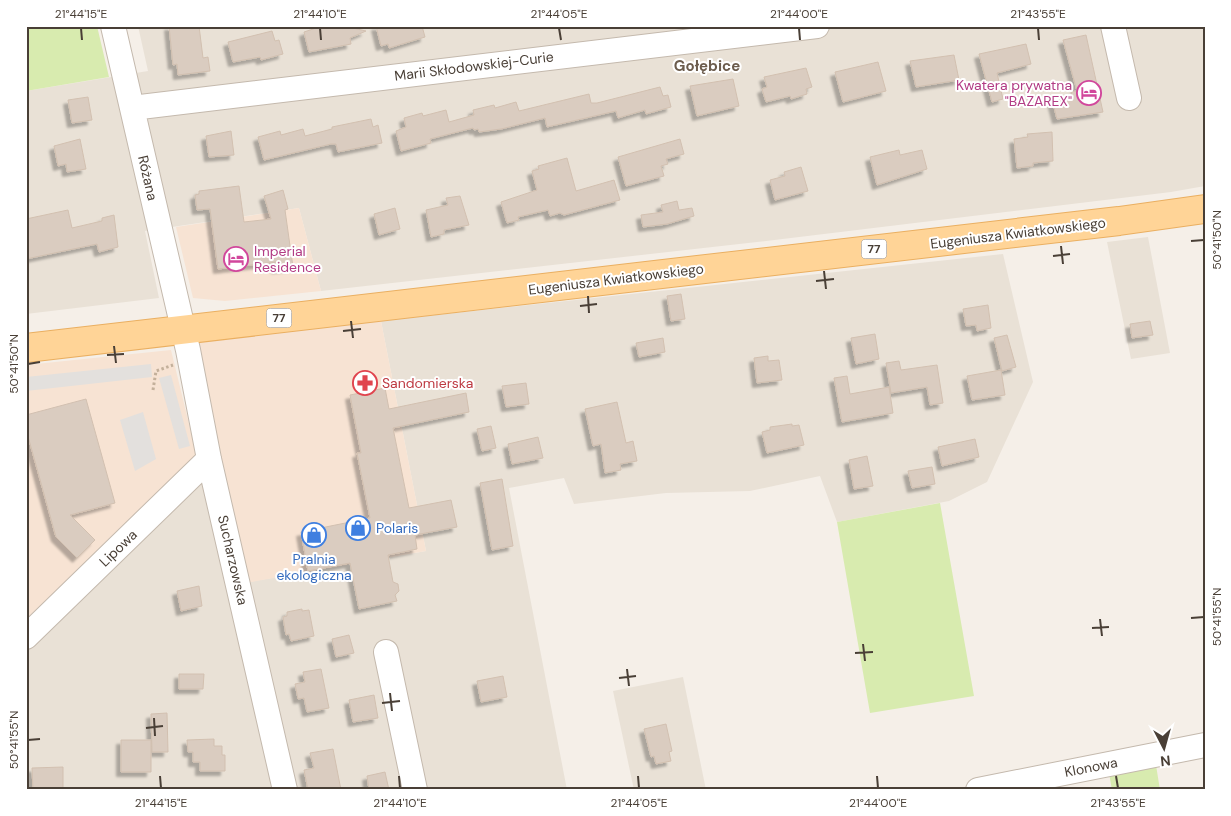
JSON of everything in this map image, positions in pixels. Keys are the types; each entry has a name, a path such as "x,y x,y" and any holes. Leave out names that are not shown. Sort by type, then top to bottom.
{"main road":[{"name":"Eugeniusza Kwiatkowskiego","path":"26,348 1119,221 1205,209"}],"street":[{"name":"Różana","path":"113,26 182,329"},
{"name":"Marii Skłodowskiej-Curie","path":"132,108 817,26"},
{"path":"1113,26 1129,98"},
{"name":"Sucharzowska","path":"182,329 209,459 285,790"},
{"name":"Lipowa","path":"26,637 209,459"},
{"path":"386,652 415,790"},
{"name":"Klonowa","path":"978,790 1205,745"}],"path":[{"path":"153,390 156,371 171,367 178,359"}],"shaded area":[{"path":"138,26 1205,26 1205,186 1171,192 757,242 321,291 299,208 145,231 159,298 26,314 26,91 148,71"},
{"path":"299,208 321,291 225,301 193,298 176,227"},
{"path":"1148,237 1170,353 1131,359 1107,242"},
{"path":"1003,254 1033,382 987,482 949,501 837,522 820,476 750,491 666,493 574,504 564,478 509,488 567,790 26,790 26,651 205,473 226,586 426,551 381,321"},
{"path":"381,321 426,551 246,583 195,341"},
{"path":"171,350 197,457 26,619 26,365"},
{"path":"151,364 152,377 26,391 26,377"},
{"path":"171,375 190,446 179,449 159,378"},
{"path":"143,412 156,459 135,471 120,420"},
{"path":"683,677 706,790 634,790 613,691"}],"green space":[{"path":"26,26 97,26 109,77 26,91"},
{"path":"940,503 974,696 870,713 837,522"},
{"path":"1156,765 1160,790 1112,790 1109,773"}],"building":[{"path":"169,26 199,26 203,58 208,57 210,71 178,75 177,64 173,65"},
{"path":"322,26 344,26 366,31 350,38 351,44 309,52 304,32"},
{"path":"376,26 422,26 425,37 389,48 388,44 381,46"},
{"path":"272,31 275,41 279,40 283,54 261,60 260,57 233,62 228,42"},
{"path":"1086,35 1103,112 1057,119 1052,100 1072,95 1071,92 1077,91 1063,40"},
{"path":"1026,44 1031,64 997,73 1003,99 992,102 979,54"},
{"path":"954,55 959,80 916,87 910,61"},
{"path":"878,62 886,91 843,102 835,72"},
{"path":"806,68 812,87 806,89 807,94 791,99 790,96 766,102 762,89 767,87 764,77"},
{"path":"733,79 739,106 697,116 690,86"},
{"path":"660,87 663,96 668,95 671,107 646,114 645,110 618,118 616,111 547,127 545,118 501,129 479,132 478,129 474,130 473,128 430,139 431,143 401,151 396,131 406,127 404,118 422,113 423,116 446,110 449,122 474,115 473,110 494,105 495,108 516,102 519,111 589,94 591,103 597,103"},
{"path":"88,97 92,120 72,123 68,100"},
{"path":"371,119 373,127 378,125 382,143 338,152 336,144 331,144 264,160 258,137 280,131 281,135 303,129 305,136 332,129 332,127"},
{"path":"231,131 234,155 209,157 206,136"},
{"path":"1052,132 1053,161 1033,163 1033,166 1017,168 1014,139 1028,137 1027,134"},
{"path":"80,139 86,169 67,172 66,164 58,166 54,146"},
{"path":"680,139 684,154 666,159 668,164 661,166 664,176 626,186 618,157"},
{"path":"899,150 900,155 922,150 927,169 877,185 870,157"},
{"path":"567,158 576,191 614,180 620,200 564,215 560,213 550,216 548,210 518,217 519,220 507,223 501,202 537,190 532,171 539,169 538,166"},
{"path":"801,167 808,191 775,200 770,180 785,176 784,172"},
{"path":"239,186 244,222 271,219 264,196 283,190 288,209 285,210 293,267 276,269 276,262 218,269 210,209 197,210 195,195 199,194 199,191"},
{"path":"460,196 469,225 444,230 444,234 431,237 426,210 448,205 446,198"},
{"path":"677,201 679,210 692,208 694,216 667,224 643,227 641,215 663,212 661,205"},
{"path":"395,208 400,229 379,235 374,214"},
{"path":"68,210 72,228 102,221 102,218 114,215 118,247 99,252 97,244 26,259 26,219"},
{"path":"681,294 685,319 671,321 667,296"},
{"path":"988,305 991,328 977,331 976,325 966,326 963,309"},
{"path":"1150,321 1153,335 1132,338 1130,324"},
{"path":"875,334 879,359 856,364 851,338"},
{"path":"1007,335 1016,367 1002,371 994,338"},
{"path":"663,338 665,352 639,357 636,343"},
{"path":"768,356 768,361 779,360 782,380 757,383 754,358"},
{"path":"899,361 901,370 937,365 943,403 930,405 927,387 891,393 886,363"},
{"path":"1001,370 1005,395 972,400 967,376"},
{"path":"847,376 850,394 889,387 893,413 842,422 834,378"},
{"path":"526,383 529,404 506,407 502,386"},
{"path":"385,388 389,409 466,393 469,412 393,428 409,508 451,500 457,527 415,535 417,549 388,555 393,582 398,584 399,591 395,595 397,601 359,609 350,563 308,571 301,532 370,518 357,453 361,453 350,395"},
{"path":"86,399 115,503 70,515 95,540 77,558 56,537 26,429 26,415"},
{"path":"617,402 626,443 633,441 637,461 620,464 621,470 605,473 601,444 593,446 585,409"},
{"path":"792,424 792,426 799,425 804,445 767,453 762,432 770,430 770,427"},
{"path":"491,426 496,448 482,451 477,429"},
{"path":"538,437 543,458 512,464 508,444"},
{"path":"975,439 979,457 942,466 938,447"},
{"path":"867,456 873,486 854,489 849,460"},
{"path":"932,467 935,484 912,488 908,471"},
{"path":"502,479 513,546 492,550 480,483"},
{"path":"199,586 202,606 181,611 177,591"},
{"path":"302,609 302,611 309,610 314,636 291,641 289,634 286,635 283,617 287,616 287,612"},
{"path":"349,635 354,653 336,657 332,639"},
{"path":"321,669 329,708 307,712 304,698 298,699 295,684 305,682 303,672"},
{"path":"179,674 204,674 203,689 179,689"},
{"path":"503,676 507,697 481,702 477,681"},
{"path":"374,695 378,718 353,722 349,700"},
{"path":"167,713 168,752 152,752 151,714"},
{"path":"666,724 672,751 669,752 671,761 656,764 654,756 651,757 644,729"},
{"path":"214,739 214,746 222,746 222,755 225,755 225,771 200,771 200,762 193,762 193,752 188,752 187,740"},
{"path":"121,740 151,740 151,772 121,772"},
{"path":"333,749 341,790 308,790 304,770 314,768 310,753"},
{"path":"63,767 63,790 33,790 32,768"},
{"path":"385,772 389,790 369,790 367,776"}],"place":[{"name":"Kwatera prywatna \"BAZAREX\"","path":"1089,93"},
{"name":"Imperial Residence","path":"236,259"},
{"name":"Sandomierska","path":"365,383"},
{"name":"Polaris","path":"358,528"},
{"name":"Pralnia ekologiczna","path":"314,535"}],"district":[{"name":"Gołębice","path":"707,66"}]}
